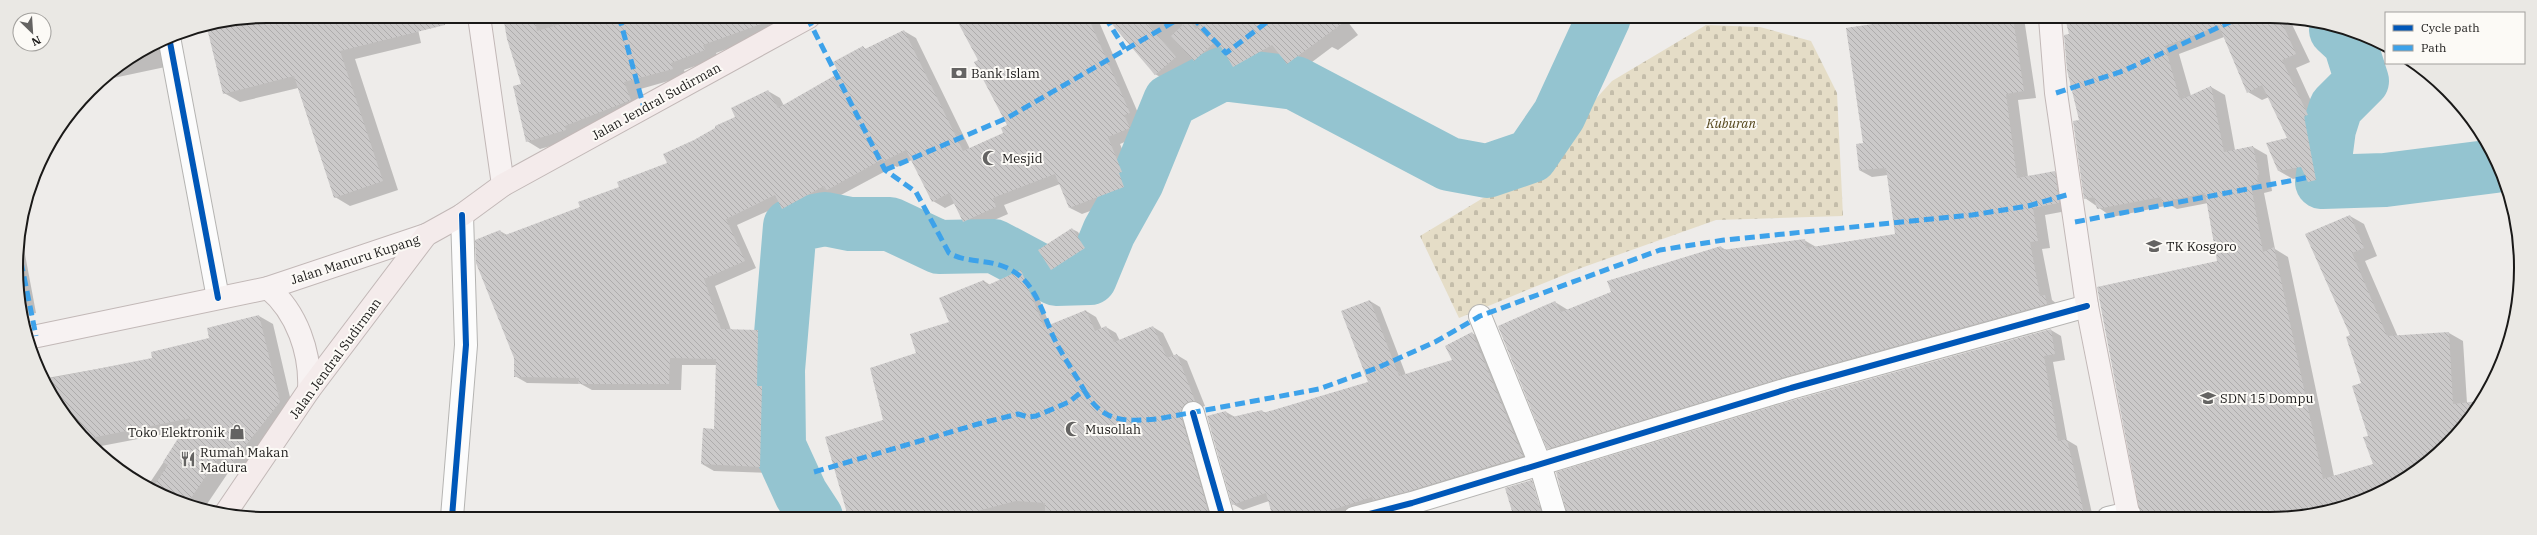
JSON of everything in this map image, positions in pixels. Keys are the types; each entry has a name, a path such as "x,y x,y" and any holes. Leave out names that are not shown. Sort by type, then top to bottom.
{"highway":[{"name":"Jalan Jendral Sudirman","path":"503,185 798,23"},
{"name":"Jalan Manuru Kupang","path":"426,235 462,215 503,185"},
{"name":"Jalan Jendral Sudirman","path":"229,509 309,390 426,235"}],"main road":[{"path":"480,23 503,185"},
{"path":"2050,23 2056,93 2087,306 2128,512"},
{"name":"Jalan Manuru Kupang","path":"33,337 268,288 426,235"},
{"path":"268,288 280,298 298,330 310,374 309,390"}],"street":[{"path":"169,44 218,298"},
{"path":"452,512 466,345 462,215"},
{"path":"1377,512 1412,503 1791,388 2087,306"},
{"path":"1480,316 1540,464 1554,512"},
{"path":"1193,413 1221,512"}],"green space":[{"name":"Kuburan","path":"1706,25 1760,27 1811,41 1837,93 1843,216 1716,220 1581,268 1459,318 1420,236 1493,192 1554,145 1612,81"}],"building":[{"path":"268,23 445,23 445,25 340,51 383,181 334,198 294,76 223,94 208,30 236,25"},
{"path":"504,23 535,23 537,31 564,23 764,23 703,45 705,50 671,63 673,69 624,82 631,100 565,126 566,130 526,142 513,86 521,84 507,39"},
{"path":"958,23 1091,23 1130,113 1124,115 1130,128 1108,137 1122,172 1119,173 1124,187 1069,208 1055,174 993,198 996,207 963,222 949,193 932,202 906,150 884,161 883,159 827,190 824,186 782,209 775,195 726,219 745,261 704,279 721,329 758,330 757,386 762,386 760,467 701,464 703,428 714,429 716,359 670,358 669,384 578,384 579,378 514,377 514,358 476,263 475,240 500,230 503,236 580,207 578,202 619,187 617,182 667,163 663,154 694,140 715,128 715,126 735,117 731,108 768,90 778,108 839,73 833,62 863,46 865,49 904,30 963,151 1003,133 1001,128 1007,125 974,62 978,60"},
{"path":"1111,23 1147,23 1176,57 1155,75"},
{"path":"1185,23 1191,23 1196,29 1203,23 1343,23 1287,64 1272,45 1233,67 1217,40 1194,61 1171,36"},
{"path":"1880,23 2014,23 2024,91 2006,94 2017,178 2055,171 2059,203 2033,208 2038,241 2030,242 2040,296 2045,295 2047,304 1788,376 1547,449 1498,326 1555,301 1561,312 1611,292 1607,281 1721,246 1722,250 1805,239 1806,248 1895,234 1886,168 1859,170 1856,144 1863,143 1846,28"},
{"path":"2066,23 2283,24 2296,54 2282,60 2308,115 2304,116 2316,180 2308,182 2301,167 2278,171 2266,143 2287,138 2262,85 2247,93 2219,26 2165,46 2180,100 2211,86 2224,152 2253,146 2259,175 2257,175 2258,183 2251,185 2263,252 2274,247 2323,479 2373,464 2363,437 2368,436 2352,386 2361,383 2346,337 2350,335 2305,234 2350,215 2364,248 2352,253 2387,336 2449,332 2453,404 2474,402 2453,429 2431,451 2405,471 2378,487 2333,504 2301,510 2270,512 2140,512 2097,287 2217,261 2205,193 2162,202 2161,197 2097,209 2094,197 2084,199 2073,121 2079,120 2067,70 2064,35 2069,34"},
{"path":"1072,228 1085,248 1051,270 1038,250"},
{"path":"1021,270 1044,327 1086,310 1095,331 1106,326 1114,342 1153,326 1167,358 1177,354 1195,401 1184,405 1181,416 1208,512 1045,512 1045,503 1016,501 973,512 847,512 825,437 883,420 870,368 916,353 910,334 949,322 939,298 984,280 986,286"},
{"path":"1370,300 1399,376 1452,360 1445,346 1472,332 1523,456 1409,491 1373,500 1372,497 1326,512 1271,512 1266,493 1232,505 1207,416 1226,411 1228,418 1262,410 1263,413 1368,382 1341,311"},
{"path":"259,315 280,402 231,464 219,457 190,499 155,485 168,465 163,462 191,418 93,438 64,403 49,379 152,358 151,352 209,338 207,328"},
{"path":"2051,329 2055,354 2044,356 2058,441 2067,439 2084,512 1566,512 1556,472 1794,400"},
{"path":"1532,480 1541,512 1512,512 1505,488"}],"waterway":[{"path":"813,512 801,494 779,446 778,370 790,226 825,219 850,224 890,224 939,247 994,246 1056,279 1090,278 1109,232 1137,182 1170,101 1222,74 1295,83 1449,164 1487,171 1531,156 1559,115 1601,23"},
{"path":"2339,33 2350,43 2362,81 2336,107 2329,129 2322,182 2385,180 2492,166"}],"marked path":[{"path":"621,23 644,108"},
{"path":"810,23 885,170 916,192 949,253 970,260 1005,267 1016,273 1026,282 1039,302 1053,337 1084,390"},
{"path":"1109,23 1125,49"},
{"path":"885,170 1007,118 1172,23"},
{"path":"1198,23 1226,53 1266,23"},
{"path":"2056,93 2123,71 2228,23"},
{"path":"2075,222 2310,177"},
{"path":"814,472 978,424 1018,414 1028,417 1036,416 1069,402 1084,390 1091,401 1106,414 1114,418 1134,420 1157,419 1319,389 1377,368 1435,342 1480,316 1660,250 1724,240 1972,215 2028,206 2070,194"},
{"path":"23,274 36,336"}],"cycle path":[{"path":"170,44 218,298"},
{"path":"452,512 466,345 462,215"},
{"path":"1377,512 1412,503 1791,388 2087,306"},
{"path":"1193,413 1221,512"}],"place":[{"name":"Bank Islam","path":"959,73"},
{"name":"Mesjid","path":"990,158"},
{"name":"TK Kosgoro","path":"2154,246"},
{"name":"SDN 15 Dompu","path":"2208,398"},
{"name":"Musollah","path":"1073,429"},
{"name":"Toko Elektronik","path":"237,432"},
{"name":"Rumah Makan Madura","path":"188,459"}]}
